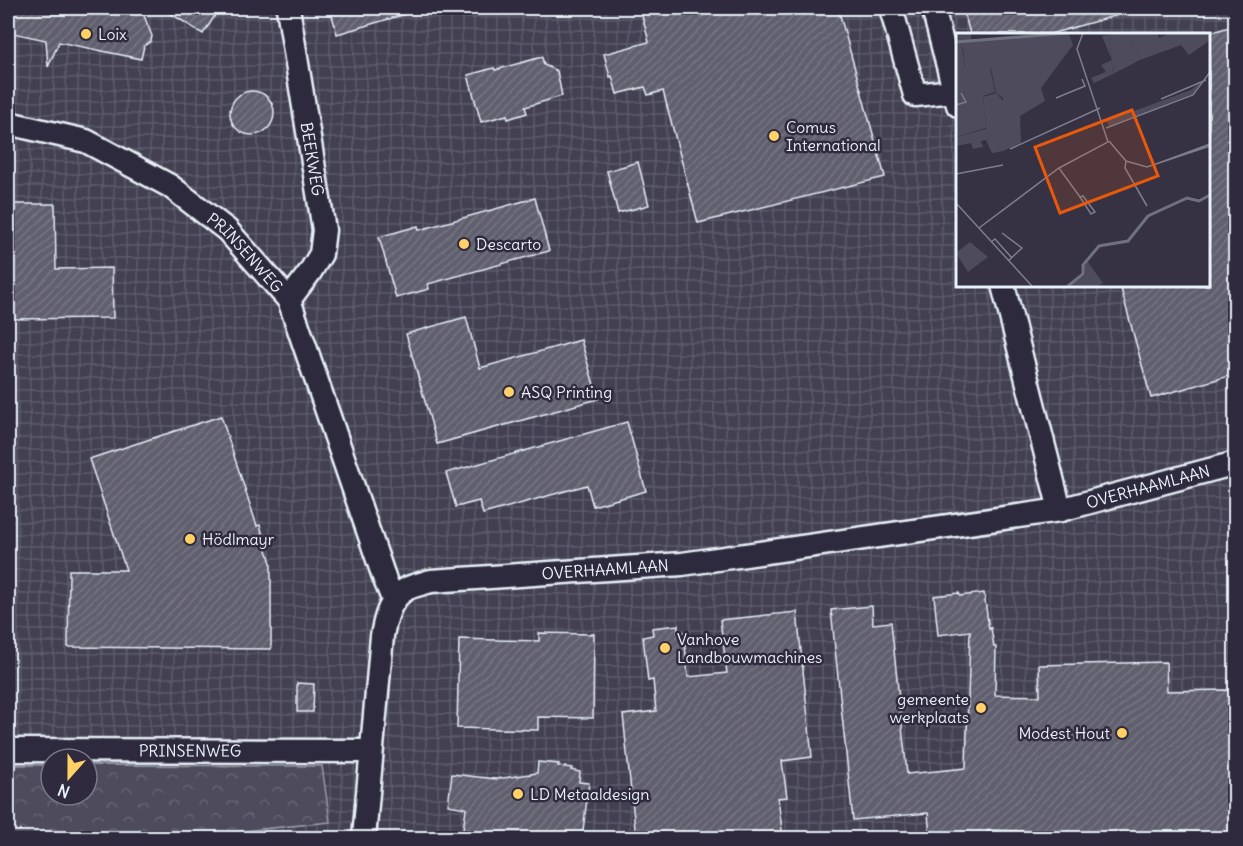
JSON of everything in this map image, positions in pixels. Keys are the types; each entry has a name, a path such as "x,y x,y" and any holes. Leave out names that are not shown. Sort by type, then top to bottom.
{"street":[{"name":"BEEKWEG","path":"288,8 324,230 321,254 289,300"},
{"path":"891,8 915,95 956,98 933,8"},
{"name":"PRINSENWEG","path":"8,123 86,141 170,186 227,230 289,300 394,601"},
{"path":"1003,286 1060,510"},
{"name":"OVERHAAMLAAN","path":"394,601 407,588 431,581 682,564 1060,510 1236,463"},
{"path":"364,838 382,636 386,617 394,601"},
{"name":"PRINSENWEG","path":"8,750 371,752"}],"shaded area":[{"path":"8,8 1235,8 1235,838 8,838"}],"green space":[{"path":"8,765 39,765 39,807 99,807 99,765 322,766 330,822 176,838 8,838"}],"building":[{"name":"Loix","path":"8,8 141,8 152,36 151,41 144,46 141,59 59,42 48,67 46,40 8,32"},
{"path":"162,8 220,8 203,34"},
{"path":"330,8 413,8 413,12 337,34"},
{"name":"Comus International","path":"640,8 838,8 885,177 698,223 663,91 648,95 645,87 617,94 612,76 610,77 604,54 649,42"},
{"path":"963,8 1128,8 1129,12 1054,33 970,33"},
{"path":"1236,25 1236,374 1151,398 1120,286 1210,286 1209,33"},
{"path":"542,57 544,65 557,71 562,96 525,107 527,113 508,119 507,115 481,122 468,75"},
{"path":"252,91 261,92 268,97 273,104 273,122 268,129 261,134 252,135 243,134 236,129 231,122 230,113 231,104 236,97 243,92"},
{"path":"638,162 649,205 618,213 607,171"},
{"name":"Descarto","path":"535,198 549,251 428,284 429,289 396,298 379,237 418,226 419,230"},
{"path":"8,204 55,204 56,269 112,268 113,318 8,319"},
{"name":"ASQ Printing","path":"466,317 480,368 581,340 598,399 437,444 406,334"},
{"name":"Hödlmayr","path":"221,416 257,526 260,525 271,563 271,649 68,647 69,570 126,570 89,459"},
{"path":"627,422 646,491 593,506 587,485 483,514 479,501 456,507 446,473"},
{"path":"959,593 960,596 984,593 989,629 991,628 994,647 996,647 995,695 1040,696 1039,665 1166,662 1167,691 1229,690 1232,838 1122,838 1122,834 988,830 989,838 930,838 928,813 853,820 831,610 872,606 873,624 891,622 907,774 966,768 970,631 938,635 934,596"},
{"path":"797,612 812,757 782,761 787,797 778,798 783,838 636,838 623,715 656,711 653,680 648,681 643,637 653,635 652,628 678,625 678,633 684,632 688,677 727,673 720,620"},
{"path":"539,633 594,634 593,718 538,717 538,730 457,728 459,639 539,641"},
{"path":"297,683 314,684 313,712 297,712"},
{"name":"LD Metaaldesign","path":"538,762 572,768 571,770 580,772 579,782 589,783 582,838 462,838 466,808 448,805 452,774 496,779 537,773"}],"place":[{"name":"Loix","path":"86,34"},
{"name":"Comus International","path":"774,136"},
{"name":"Descarto","path":"464,244"},
{"name":"ASQ Printing","path":"509,392"},
{"name":"Hödlmayr","path":"190,539"},
{"name":"Vanhove Landbouwmachines","path":"665,648"},
{"name":"gemeente werkplaats","path":"981,708"},
{"name":"Modest Hout","path":"1122,733"},
{"name":"LD Metaaldesign","path":"518,794"}]}
